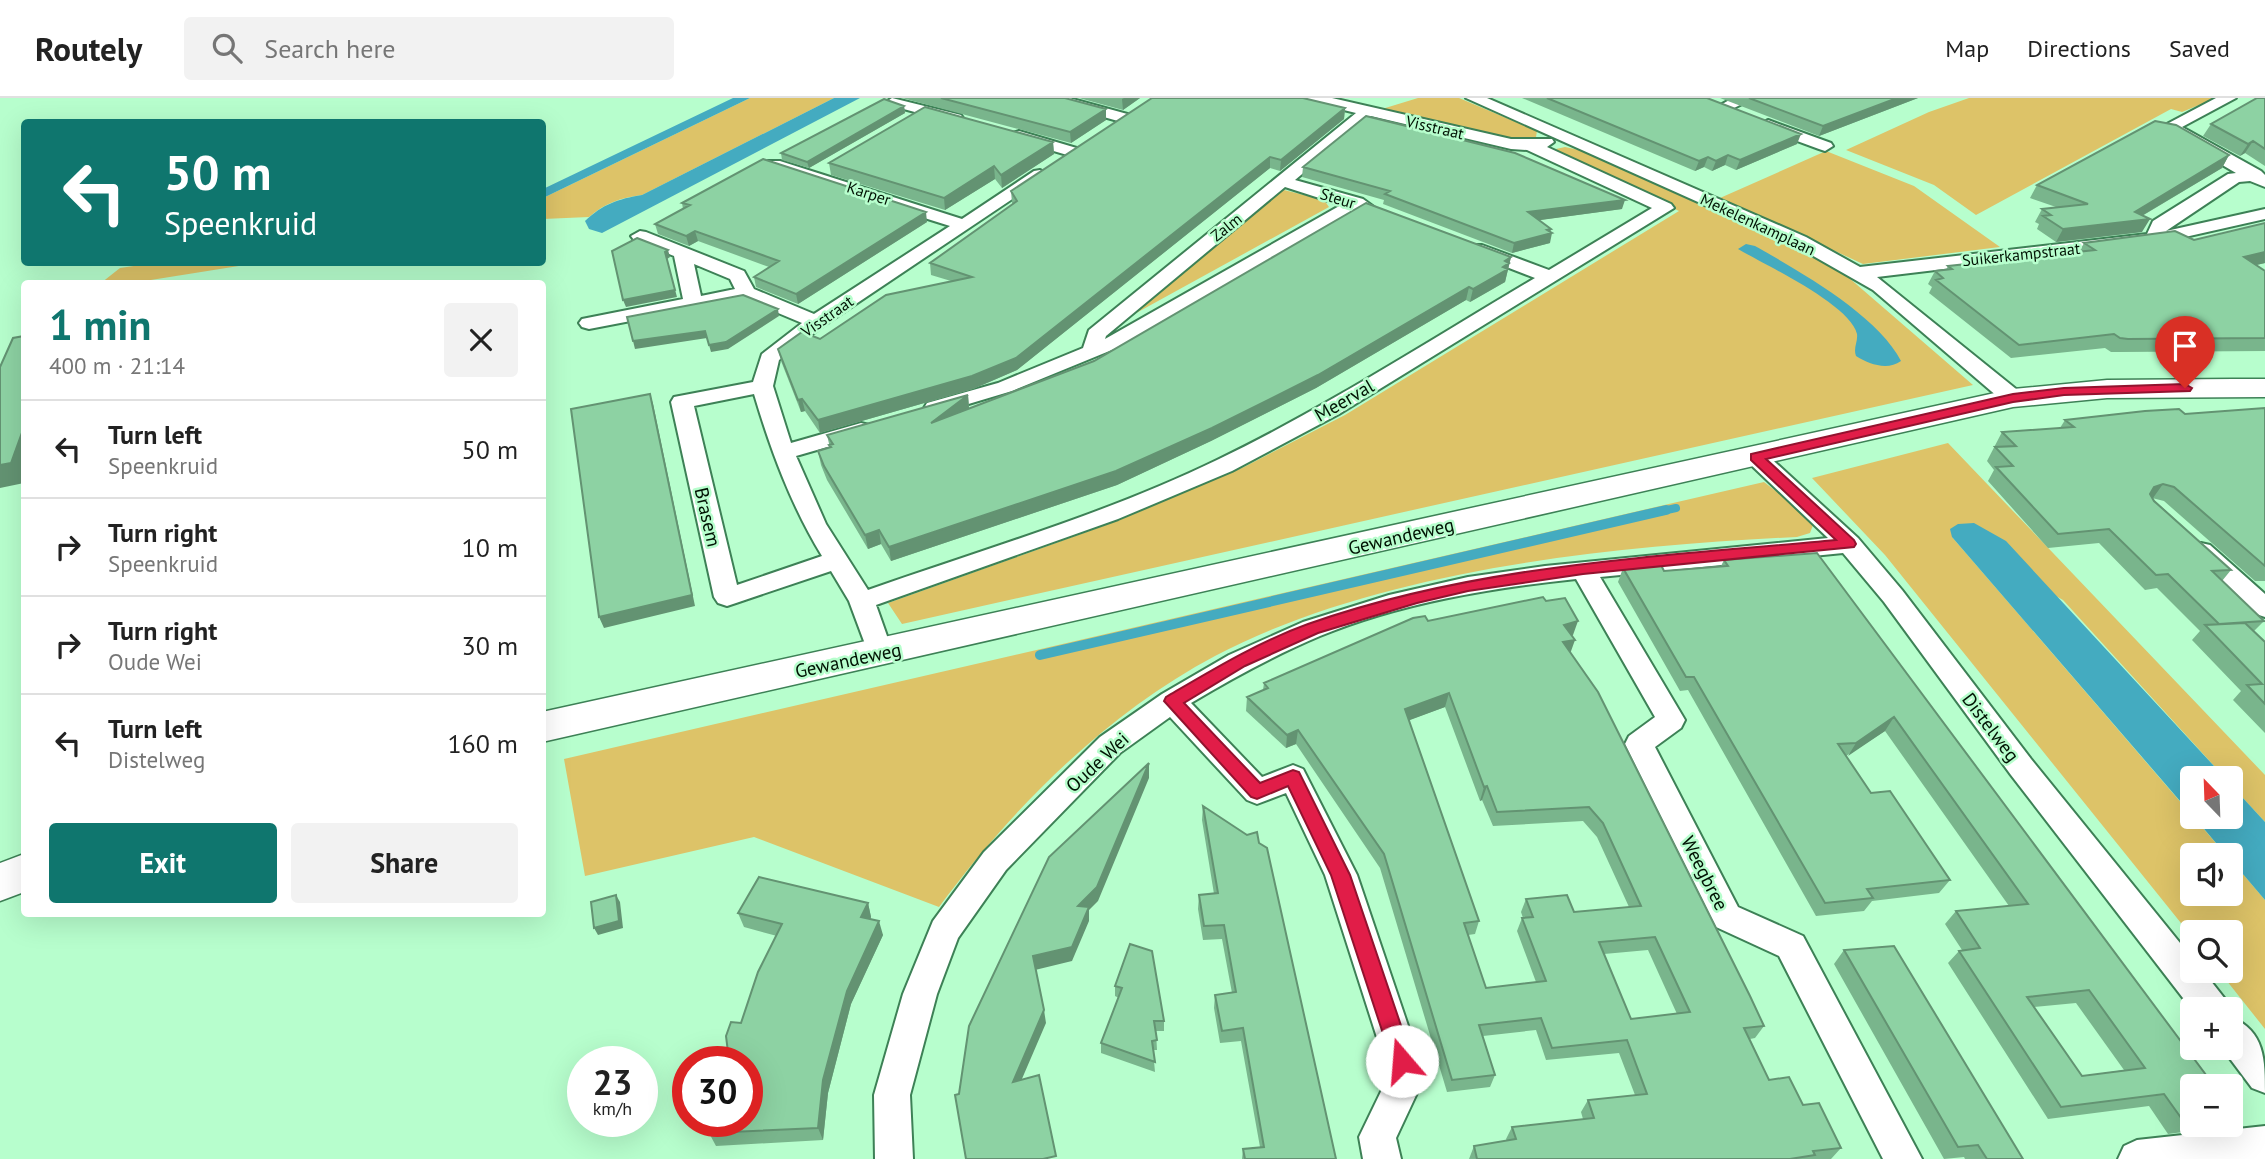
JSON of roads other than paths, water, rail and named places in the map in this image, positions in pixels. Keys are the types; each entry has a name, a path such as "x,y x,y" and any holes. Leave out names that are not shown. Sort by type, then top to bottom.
{"street":[{"path":"1052,98 1074,101 1125,118"},
{"name":"Visstraat","path":"1312,98 1511,144 1530,145 1559,136"},
{"name":"Mekelenkamplaan","path":"1474,98 1800,241 1859,273 1880,286 2013,398"},
{"path":"1746,98 1717,105 1825,146"},
{"path":"2228,98 2173,125 2177,132 2260,178"},
{"path":"894,102 975,124"},
{"path":"1107,130 1145,105"},
{"path":"901,124 925,110"},
{"name":"Zalm","path":"1093,349 1096,334 1368,111"},
{"name":"Visstraat","path":"761,386 769,358 816,322 1080,148 1000,131"},
{"name":"Meerval","path":"862,601 1110,514 1224,466 1331,409 1665,208 1530,145"},
{"path":"814,175 835,163"},
{"name":"Karper","path":"774,165 814,175 964,225"},
{"path":"2154,239 2159,225 2234,178 2260,178"},
{"name":"Steur","path":"1282,181 1382,213"},
{"name":"Zalm","path":"915,414 1053,370 1093,349 1117,341 1357,203"},
{"name":"Suikerkampstraat","path":"1859,273 2154,239 2265,214"},
{"path":"640,236 737,275 747,293"},
{"path":"1458,242 1550,277"},
{"path":"683,254 693,303"},
{"path":"589,323 747,293 816,322"},
{"path":"761,386 783,453 814,524 862,601 880,653"},
{"name":"Brasem","path":"761,386 682,402 727,597 837,560"},
{"name":"Gewandeweg","path":"546,726 2013,398 2105,390 2265,388"},
{"path":"783,453 876,426"},
{"name":"Distelweg","path":"1756,457 1849,544 1893,596 2021,767 2203,997"},
{"path":"2185,536 2265,608"},
{"name":"Oude Wei","path":"894,1159 892,1096 920,994 945,931 995,861 1110,745 1172,701 1239,662 1312,629 1377,608 1468,586 1583,569 1849,544"},
{"name":"Weegbree","path":"1583,569 1671,720 1639,744 1727,917 1791,946 1903,1159"},
{"path":"1172,701 1257,792 1293,777 1341,875 1407,1076 1377,1136 1382,1159"},
{"path":"0,882 21,874"},
{"path":"2243,1048 2265,1076"},
{"path":"2137,1159 2265,1144"}],"water":[{"path":"733,98 750,98 546,197 546,188"},
{"path":"834,98 860,98 602,233 589,229 585,221 605,206 642,195"},
{"path":"1746,244 1755,246 1793,268 1856,311 1875,327 1901,361 1884,366 1872,364 1856,356 1857,334 1851,322 1823,298 1738,249"},
{"path":"1974,523 2006,541 2214,766 2180,766 2180,801 1952,537 1950,529 1958,524"},
{"path":"2244,799 2265,822 2265,900 2243,874 2243,843 2216,843 2205,830 2244,830"}],"waterway":[{"path":"1658,512 1676,508"},
{"path":"1040,655 1666,510"}]}
